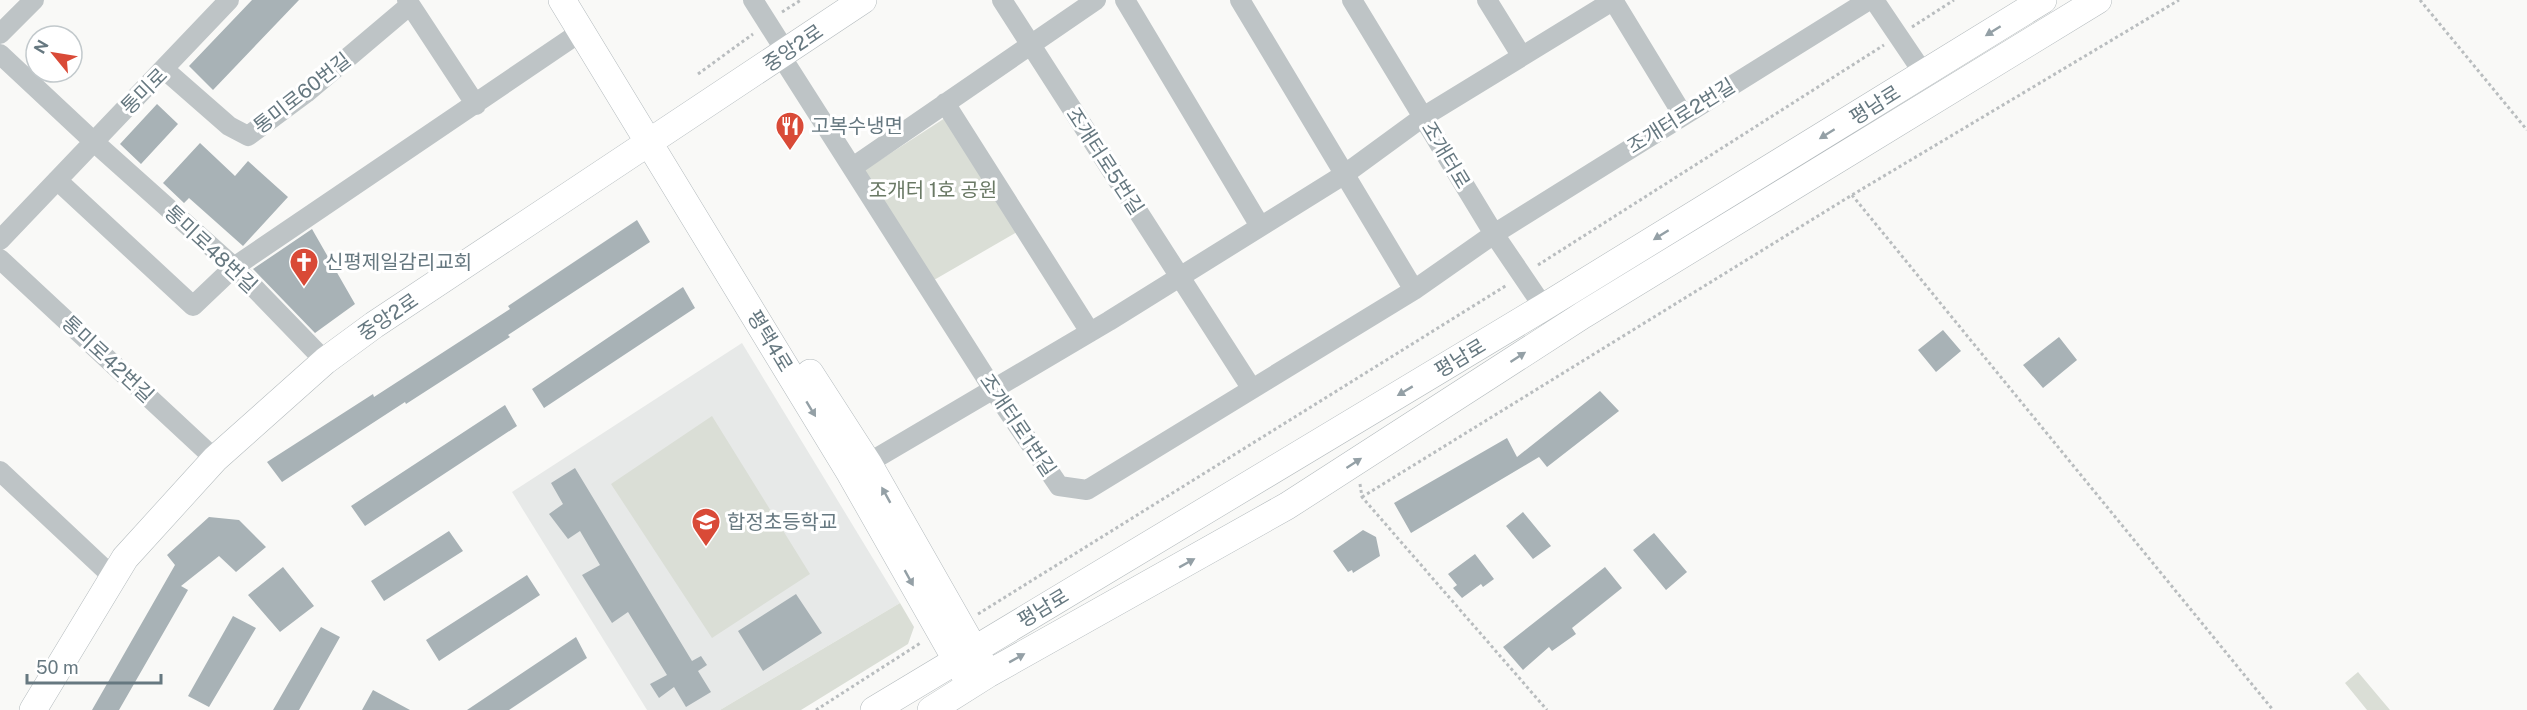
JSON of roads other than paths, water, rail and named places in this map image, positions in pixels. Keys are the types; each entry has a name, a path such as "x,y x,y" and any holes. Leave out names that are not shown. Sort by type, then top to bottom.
{"main road":[{"name":"평택4로","path":"562,0 657,138 868,462 949,629 980,679"},
{"name":"평택4로","path":"581,0 657,138 850,473 949,629"},
{"name":"중앙2로","path":"33,710 125,558 215,459 325,361 374,326 864,0"},
{"name":"평남로","path":"873,710 1544,307 2043,0"},
{"name":"평남로","path":"931,710 980,679 1287,506 1559,330 2098,0"}],"street":[{"path":"0,34 34,0"},
{"name":"통미로","path":"0,240 230,0"},
{"name":"조개터로1번길","path":"753,0 783,54 853,167 993,389 1059,486 1087,490 1414,290 1494,234"},
{"name":"조개터로5번길","path":"1002,0 1252,389"},
{"path":"853,167 1096,0"},
{"path":"1125,0 1260,226"},
{"path":"1240,0 1414,290"},
{"name":"조개터로","path":"1352,0 1494,234 1559,330"},
{"path":"1487,0 1521,55"},
{"path":"868,462 1089,332 1345,174 1423,117 1614,0 1683,115"},
{"name":"조개터로2번길","path":"1494,234 1869,0"},
{"path":"1874,0 1924,74"},
{"name":"통미로60번길","path":"165,70 230,126 248,136 306,93 408,2 476,105"},
{"path":"57,180 194,306 234,267 582,31"},
{"name":"통미로48번길","path":"0,54 234,267 325,361"},
{"path":"945,104 1089,332"},
{"name":"통미로42번길","path":"0,259 215,459"},
{"path":"0,471 113,577"}],"place":[{"name":"고복수냉면","path":"790,152"},
{"name":"신평제일감리교회","path":"304,288"},
{"name":"합정초등학교","path":"706,548"}],"park label":[{"name":"조개터 1호 공원","path":"933,190"}]}
